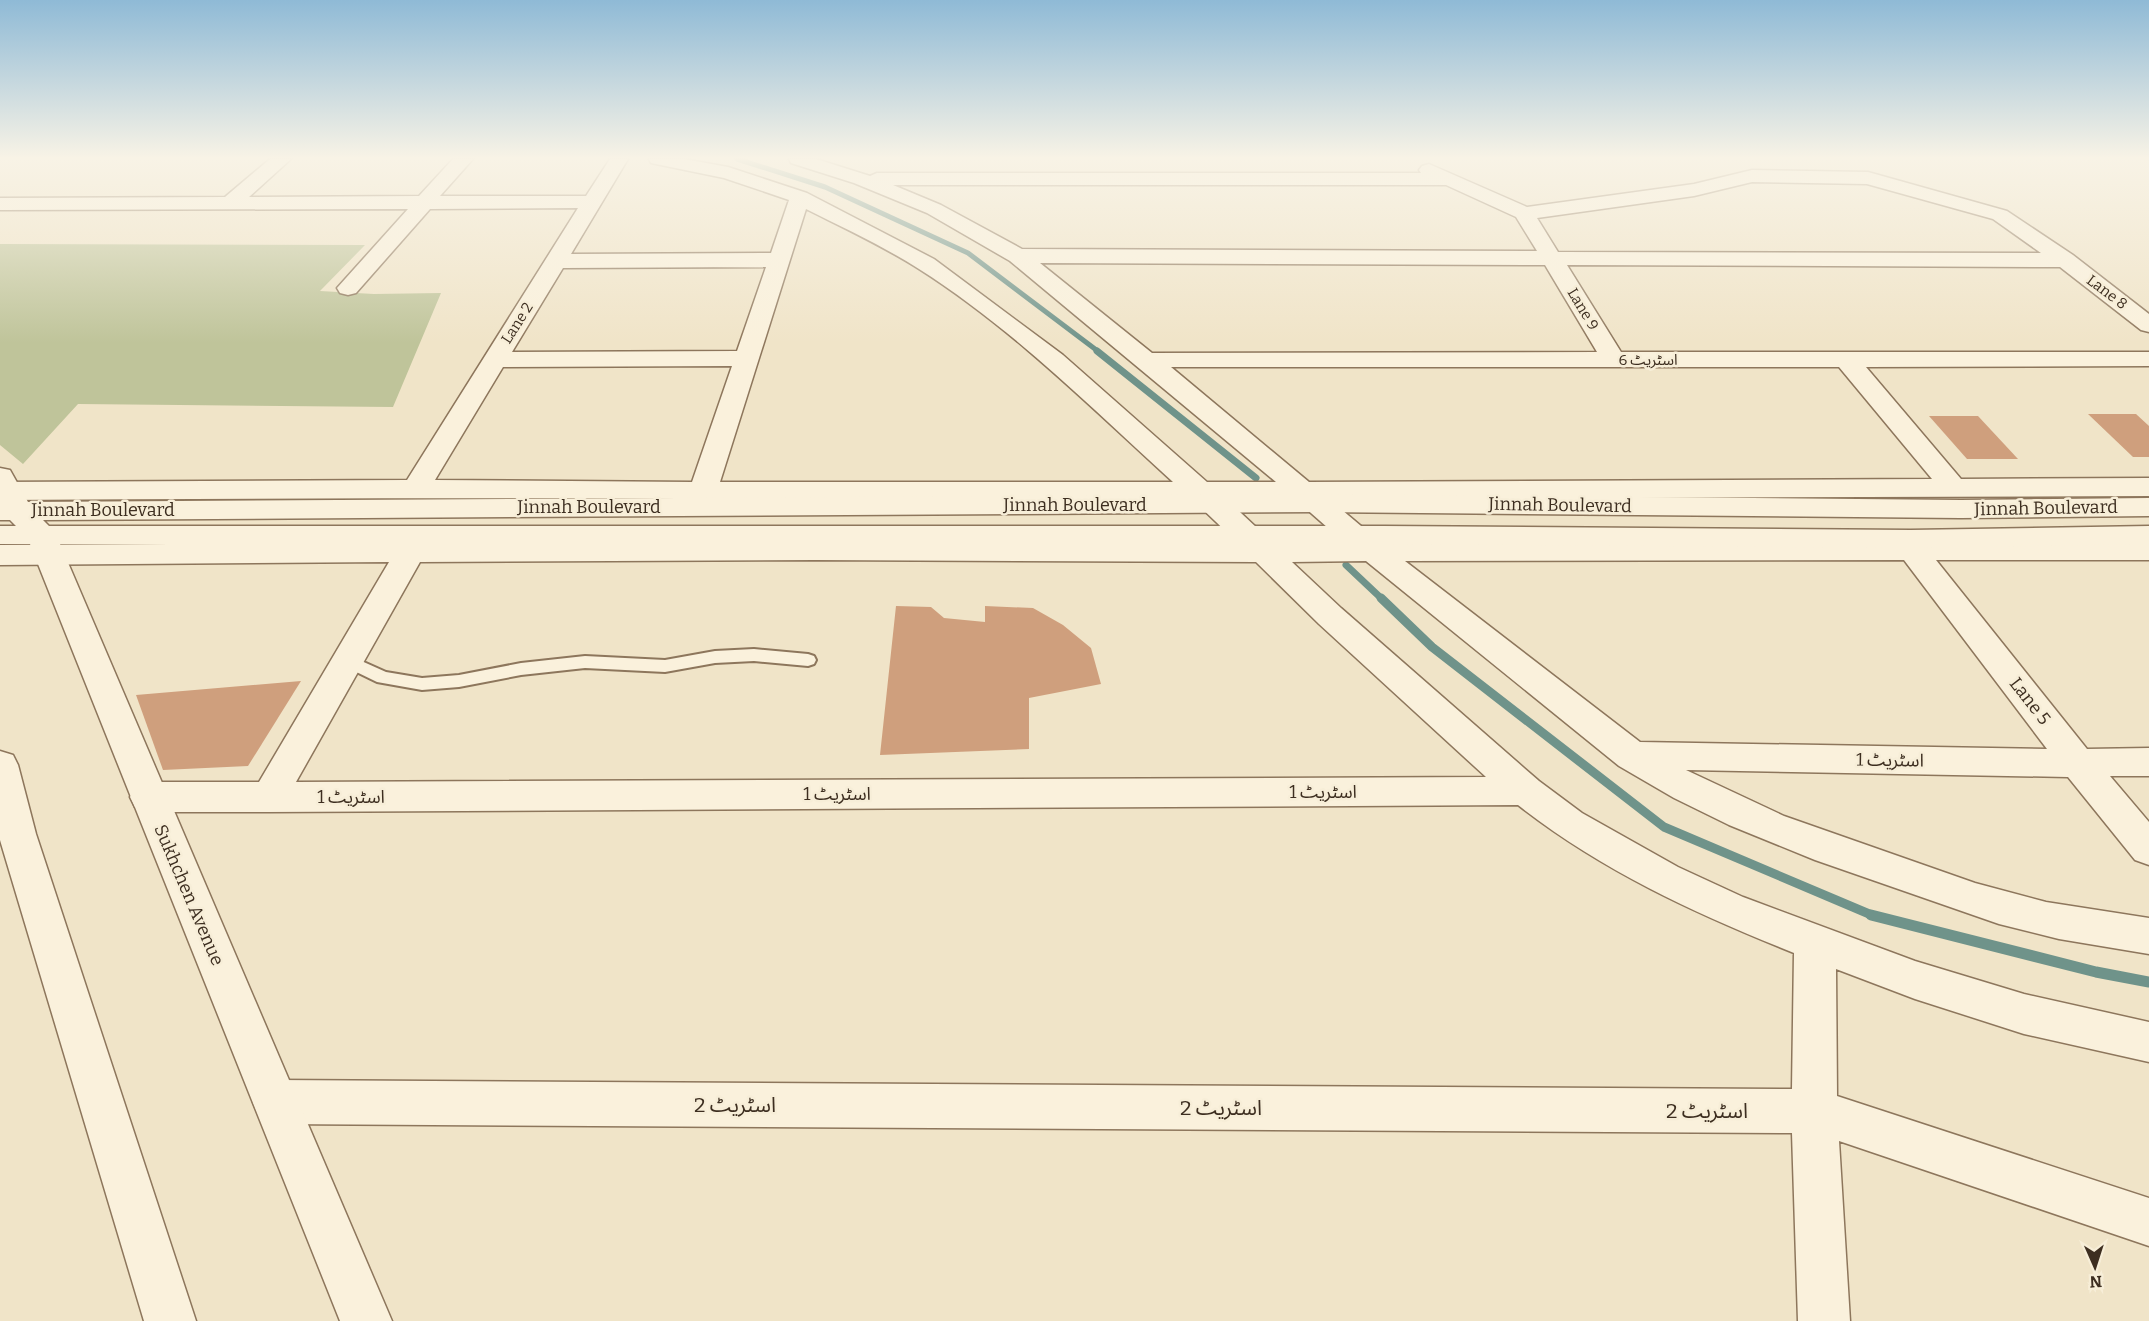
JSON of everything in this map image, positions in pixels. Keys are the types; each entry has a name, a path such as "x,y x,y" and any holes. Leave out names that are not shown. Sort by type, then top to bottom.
{"street":[{"path":"348,288 408,221"},
{"name":"Lane 2","path":"416,488 581,221"},
{"path":"703,491 792,221"},
{"path":"844,221 926,264 1054,360 1207,497 1330,616 1526,791 1569,824 1664,879 1729,909 1815,943 1915,980 2024,1014 2149,1042"},
{"path":"955,221 1018,256 1146,360 1364,544 1632,756 1676,784 1726,809 1827,848 1993,905 2046,919 2149,936"},
{"name":"Lane 9","path":"1529,221 1614,360"},
{"name":"Lane 8","path":"2009,221 2149,325"},
{"path":"1018,256 2065,260"},
{"path":"556,261 780,260"},
{"path":"2124,305 2149,305"},
{"path":"495,360 747,358"},
{"path":"1846,359 1952,486"},
{"name":"اسٹریٹ 6","path":"1146,360 2149,359"},
{"path":"1310,497 1952,486 2146,494"},
{"path":"319,499 416,488 1207,497"},
{"name":"Jinnah Boulevard","path":"0,535 16,510 319,499 1310,497 1949,509 2146,494"},
{"path":"0,555 16,510 288,545 410,554 1257,544 1914,552 2149,550"},
{"name":"Sukhchen Avenue","path":"16,510 148,797 366,1321"},
{"name":"Jinnah Boulevard","path":"1364,544 2149,535"},
{"name":"Jinnah Boulevard","path":"288,545 1257,544"},
{"name":"Lane 5","path":"1914,552 2078,763 2149,849"},
{"path":"269,797 410,554"},
{"name":"اسٹریٹ 1","path":"1632,756 2078,763 2149,762"},
{"path":"0,765 9,838 170,1321"},
{"name":"اسٹریٹ 1","path":"148,797 1526,791"},
{"path":"1815,943 1814,1111 1824,1321"},
{"name":"اسٹریٹ 2","path":"276,1102 1814,1111 2149,1222"}],"lane":[{"path":"348,661 383,678 422,684 459,681 521,669 585,662 665,666 716,657 754,655 808,660"}],"green space":[{"path":"0,244 365,245 320,291 374,294 441,293 393,407 78,404 23,464 0,445"}],"building":[{"path":"2088,414 2136,414 2149,426 2149,457 2133,457"},
{"path":"1929,416 1978,416 2018,459 1967,459"},
{"path":"896,606 931,607 944,618 985,622 985,606 1033,608 1063,625 1091,648 1101,684 1029,698 1029,749 880,755"},
{"path":"301,681 248,766 163,770 136,695"}],"waterway":[{"path":"898,221 968,253 1099,352"},
{"path":"1097,351 1256,478"},
{"path":"1346,565 1382,599"},
{"path":"1381,598 1432,647 1664,827 1873,915"},
{"path":"1873,915 2096,972 2149,982"}]}
